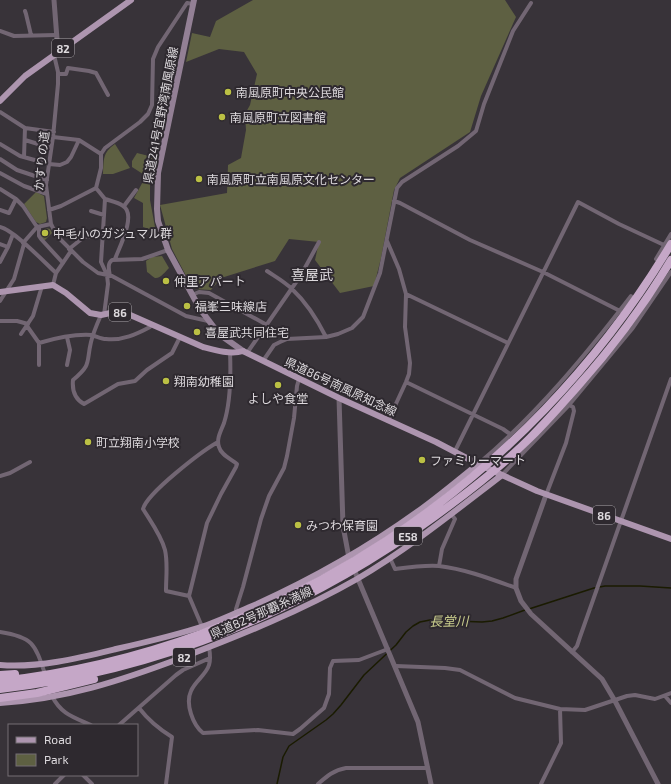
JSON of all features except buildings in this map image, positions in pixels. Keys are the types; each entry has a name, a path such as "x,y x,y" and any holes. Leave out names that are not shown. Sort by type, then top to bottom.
{"highway":[{"name":"E58","path":"0,689 86,675 137,659 214,629 327,577 408,527 454,494 490,463 522,434 582,370 637,298 668,245"},
{"name":"E58","path":"0,681 68,671 179,650 217,637 290,605 372,560 460,499 528,440 589,374 631,320 671,260"},
{"path":"0,675 137,659"},
{"path":"0,698 37,693 68,686 94,678 137,659"}],"main road":[{"name":"82","path":"0,101 25,76 131,0"},
{"name":"県道241号宜野湾南風原線","path":"193,2 158,172 158,221 168,250 208,321 219,334 245,352"},
{"path":"0,292 53,285"},
{"name":"86","path":"53,285 66,293 84,310 96,315 121,312 203,347 230,352 245,352"},
{"name":"県道86号南風原知念線","path":"245,352 338,398 455,451 478,464 546,495 671,539"},
{"name":"県道82号那覇糸満線","path":"0,666 41,664 100,654 165,638 236,613 281,593 348,556 396,527 478,464"},
{"name":"県道82号那覇糸満線","path":"0,703 52,697 81,691 131,677 210,647 274,620 334,591 390,558 502,475"}],"street":[{"path":"54,0 56,53"},
{"path":"49,210 61,206 96,188 101,168 101,154 105,148 140,122 148,114 152,105 153,59 158,47 187,3 193,2"},
{"path":"263,361 274,345 280,342 287,340 326,337 338,334 352,328 363,317 380,273 396,191 402,182 458,146 476,131 484,104 513,31 531,3"},
{"path":"25,11 31,36"},
{"path":"0,32 14,36 56,35"},
{"name":"かすりの道","path":"51,224 46,194 46,180 54,132 58,74 56,53"},
{"path":"58,74 66,74 68,68 96,73 108,95"},
{"path":"0,112 25,128 54,132"},
{"path":"24,157 25,128"},
{"path":"53,137 79,140 101,154"},
{"path":"25,140 52,148"},
{"path":"0,144 20,156 49,164 60,165 67,162 71,157 79,140"},
{"path":"0,159 17,170 46,180"},
{"path":"0,173 24,186 46,194"},
{"path":"96,188 105,199 124,206 128,212 128,224 115,259"},
{"name":"かすりの道","path":"0,189 16,199 23,206 38,227 41,239 63,263"},
{"path":"124,206 136,190"},
{"path":"0,210 9,214 16,199"},
{"path":"105,199 101,262 108,275"},
{"path":"394,201 470,240 543,272 620,311"},
{"path":"455,451 578,202 619,224 668,245"},
{"path":"91,211 104,215"},
{"path":"0,301 14,279 23,243 38,227 51,224 57,236 70,250 98,273 108,275 186,316 208,321"},
{"path":"0,227 13,234 56,273"},
{"path":"0,262 13,234"},
{"path":"478,464 557,388 620,311 649,272 668,245 671,234"},
{"path":"53,285 56,273 70,250 84,237 95,236"},
{"path":"387,241 400,269 406,294 405,327 410,363 409,374 406,382 388,421"},
{"path":"245,352 268,325 319,242"},
{"path":"0,244 8,247"},
{"path":"168,250 142,259 115,259 110,261 108,284 102,315 90,343 88,363 83,372 73,380 72,385 78,401 84,404 118,384 135,381 147,370 172,353 180,337"},
{"path":"267,271 292,288 306,304 326,337"},
{"path":"502,475 569,406 632,329 671,272"},
{"path":"22,334 33,316 42,286"},
{"path":"192,295 199,292 209,293 268,325"},
{"path":"406,294 508,343"},
{"path":"0,321 17,321 27,325 39,343 39,364"},
{"path":"39,343 67,337 93,335 101,339 121,339 136,334 150,327 152,324"},
{"path":"67,337 70,350 67,365"},
{"path":"230,352 230,378 227,413 218,442 221,452 237,464 210,517 201,543 188,596 210,647 209,666 191,691 189,705 199,729 203,734 258,730 292,734 324,708 329,694 330,668 333,661 359,660 388,648"},
{"path":"236,613 261,519 269,496 284,468 292,432 299,378"},
{"path":"572,652 577,646 671,379"},
{"path":"406,382 503,429 510,434"},
{"path":"338,398 343,526 348,556 396,666 418,722 430,784"},
{"path":"569,406 573,407 574,411 566,443 516,579 516,588 521,601 531,614 602,679 616,701 658,784"},
{"path":"188,596 166,591 166,561 164,550 158,534 143,509 144,504 152,495 182,468 204,450 218,442"},
{"path":"0,476 10,473 30,462"},
{"path":"439,566 442,549 455,519 451,514"},
{"path":"390,558 396,569 416,566 439,566 478,574 516,588"},
{"path":"0,632 23,637 35,648 52,697 58,707 65,714 89,724"},
{"path":"120,724 183,670 210,658"},
{"path":"396,666 460,670 515,698 560,709 585,710 616,701 627,696 635,695 655,699 671,693"},
{"path":"665,696 671,702"},
{"path":"139,708 156,726 172,737 166,784"},
{"path":"541,784 561,743 560,709"},
{"path":"318,784 330,773 338,769 428,768"},
{"path":"55,784 63,776"},
{"path":"84,776 92,784"}],"green space":[{"path":"253,0 505,0 516,17 481,96 470,132 400,178 394,190 374,286 340,293 315,260 319,242 289,239 275,261 221,278 211,290 193,289 172,249 160,205 227,193 228,165 241,158 246,130 245,114 250,105 257,74 244,52 219,49 186,62 192,33 210,37 216,21"},
{"path":"155,138 159,139 150,184 150,200 155,227 149,229 143,227 143,203 134,198 146,176 132,167 132,161 137,153 149,156"},
{"path":"115,144 130,168 113,174 103,174 104,157"},
{"path":"36,192 44,196 47,218 46,222 40,224 36,222 24,204"},
{"path":"46,228 50,229 52,233 44,241 41,236 41,232"},
{"path":"162,256 169,268 161,276 155,278 147,272 146,261 152,257"}],"waterway":[{"name":"長堂川","path":"529,609 594,588 605,586 671,588"},
{"name":"長堂川","path":"277,784 283,757 289,746 333,714 364,675 396,645 406,632 413,626 420,622 430,620 492,621 525,610"}],"place":[{"name":"南風原町中央公民館","path":"228,92"},
{"name":"南風原町立図書館","path":"222,117"},
{"name":"南風原町立南風原文化センター","path":"199,179"},
{"name":"中毛小のガジュマル群","path":"45,233"},
{"name":"仲里アパート","path":"166,281"},
{"name":"福峯三味線店","path":"187,306"},
{"name":"喜屋武共同住宅","path":"197,332"},
{"name":"翔南幼稚園","path":"166,381"},
{"name":"よしや食堂","path":"278,385"},
{"name":"町立翔南小学校","path":"88,442"},
{"name":"ファミリーマート","path":"422,460"},
{"name":"みつわ保育園","path":"298,525"}],"district":[{"name":"喜屋武","path":"312,274"}]}
